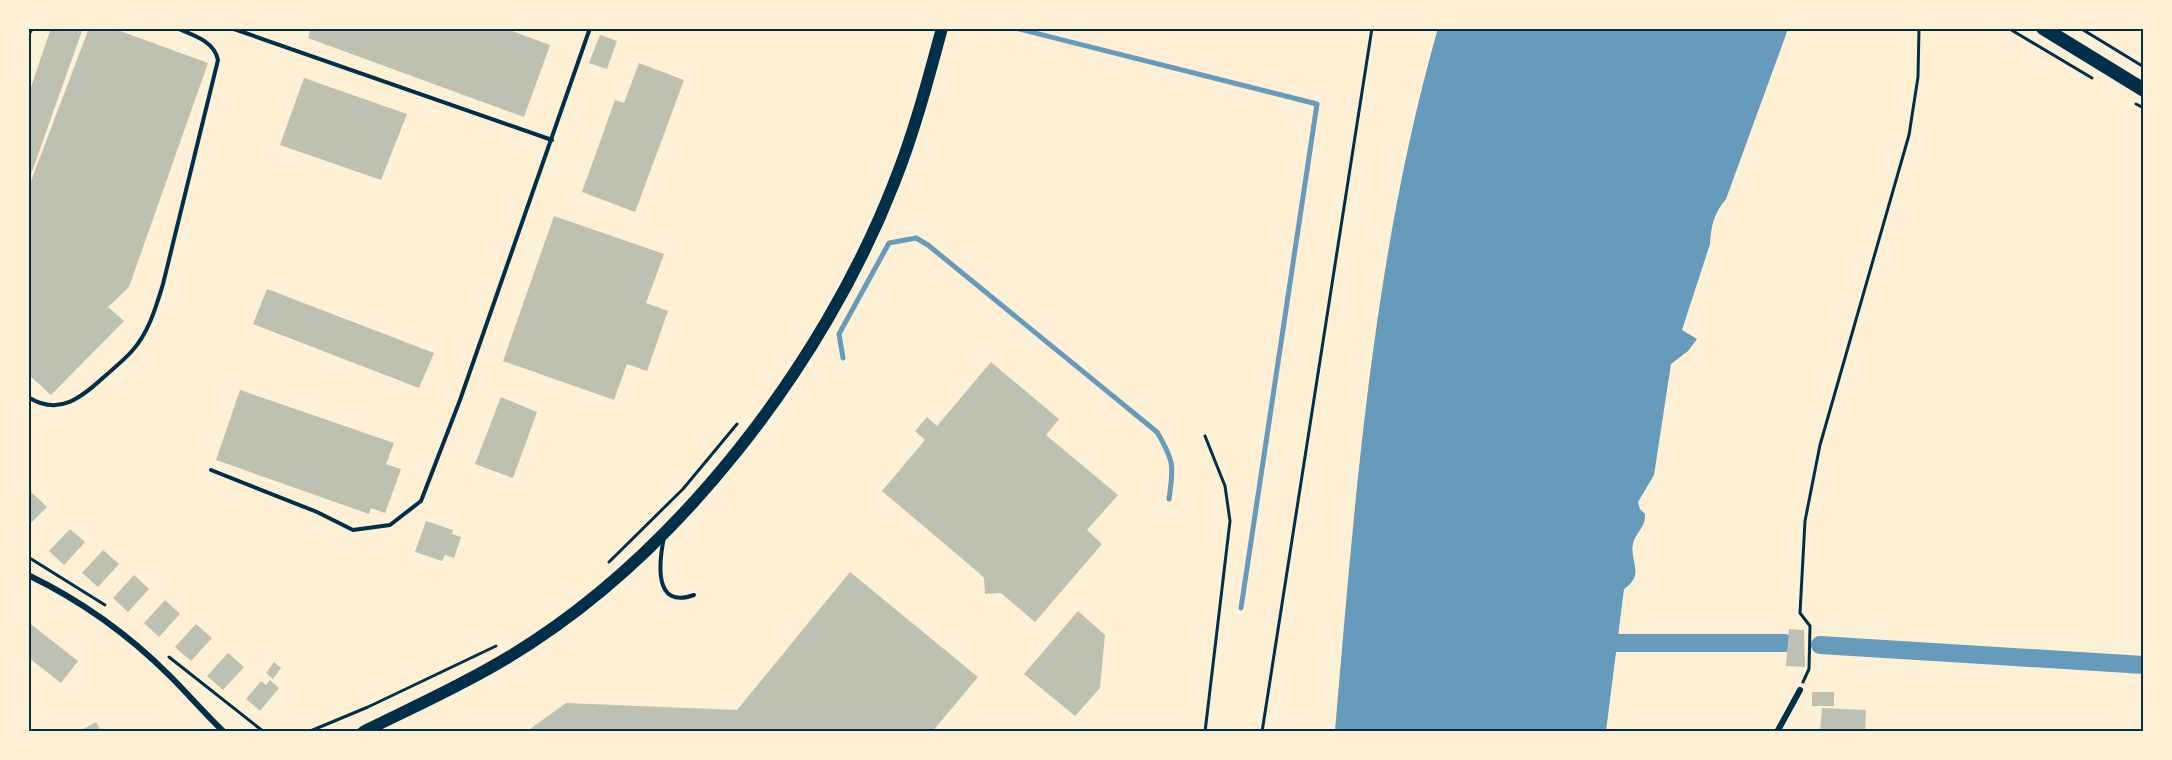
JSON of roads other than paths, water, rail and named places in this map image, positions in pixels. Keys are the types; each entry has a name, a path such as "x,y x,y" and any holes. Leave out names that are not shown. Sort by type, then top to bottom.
{"main road":[{"path":"363,732 448,691 508,657 565,618 611,581 665,530 712,480 793,375 832,314 865,250 894,183 916,121 942,28"},
{"path":"2043,28 2144,90"}],"street":[{"path":"28,575 68,595 100,615 165,671 224,732"},
{"path":"1777,732 1800,690"}],"lane":[{"path":"28,35 32,28"},
{"path":"28,398 53,407 69,404 89,390 133,350 152,318 163,284 218,60 216,50 209,43 176,28"},
{"path":"231,28 552,140"},
{"path":"211,470 317,512 352,530 390,525 421,501 460,400 590,28"},
{"path":"665,530 660,571 665,590 670,596 678,598 694,595"}],"water":[{"path":"1438,28 1788,29 1726,199 1714,220 1710,244 1682,330 1697,339 1688,351 1671,364 1654,475 1638,502 1645,518 1634,540 1634,577 1624,589 1606,731 1335,731 1359,466 1382,289 1397,201"}],"waterway":[{"path":"1015,28 1317,104 1241,608"},
{"path":"843,358 839,334 889,243 916,238 928,245 1157,432 1170,457 1172,479 1169,499"},
{"path":"1592,643 1785,643"},
{"path":"1820,645 2144,665"}]}
